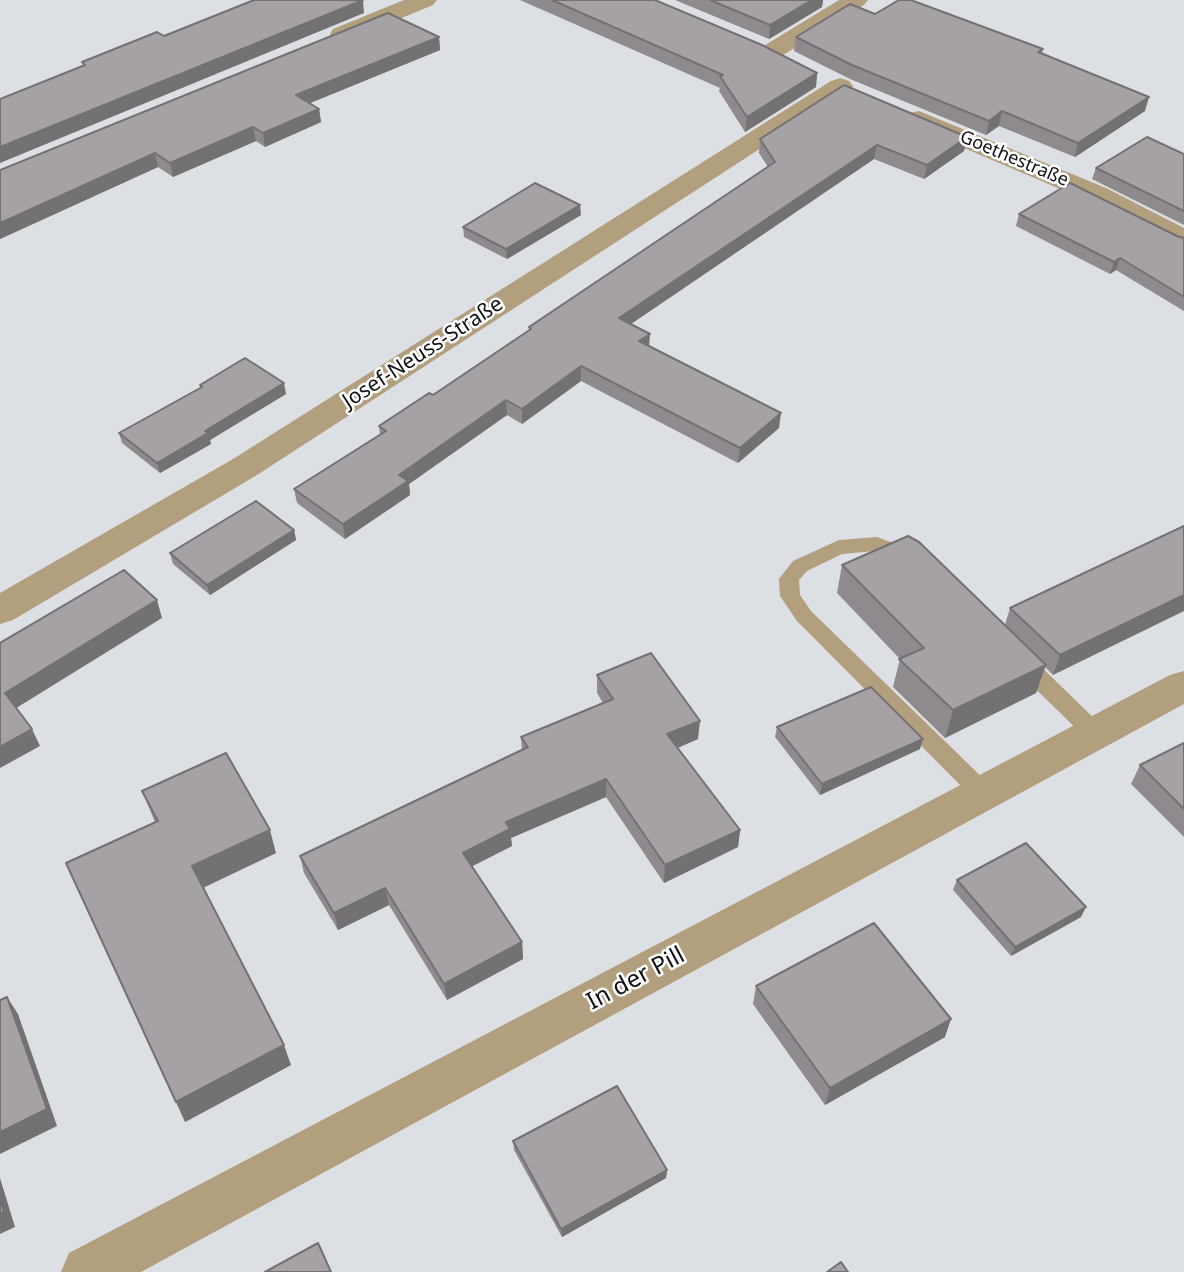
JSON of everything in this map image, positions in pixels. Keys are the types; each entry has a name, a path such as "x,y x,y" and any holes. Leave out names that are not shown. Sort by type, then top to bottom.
{"street":[{"path":"322,43 425,0"},
{"name":"Josef-Neuss-Straße","path":"0,610 245,467 817,74 856,0"},
{"path":"746,41 817,74"},
{"name":"Goethestraße","path":"891,107 1096,194 1184,240"},
{"name":"In der Pill","path":"88,1272 1184,686"}],"lane":[{"path":"930,572 903,552 877,544 839,547 800,566 789,579 790,596 804,616 983,793"},
{"path":"1008,648 1096,734"}],"building":[{"path":"254,0 363,0 0,147 0,99 157,32 164,36"},
{"path":"552,0 655,0 762,45 817,73 747,117 720,76 723,75"},
{"path":"710,0 812,0 770,25"},
{"path":"899,0 911,0 1043,49 1038,52 1149,97 1078,143 1002,111 989,121 852,65 796,37 850,4 875,14"},
{"path":"388,13 439,37 296,95 319,109 263,133 253,127 170,163 155,153 0,223 0,170"},
{"path":"844,85 967,137 927,165 877,145 619,318 650,334 639,341 781,413 740,448 581,366 522,409 506,400 399,475 408,481 343,524 294,489 386,431 379,426 429,393 433,395 531,329 529,327 775,162 760,139"},
{"path":"1147,137 1184,154 1184,211 1096,168"},
{"path":"535,183 580,205 506,249 463,227"},
{"path":"1070,183 1184,238 1184,297 1120,258 1114,262 1019,214"},
{"path":"245,358 284,383 157,463 119,433 202,387 200,385"},
{"path":"256,501 294,530 207,585 170,553"},
{"path":"1184,526 1184,595 1060,655 1010,608"},
{"path":"908,536 919,542 1046,665 953,710 899,659 924,648 842,565"},
{"path":"124,570 157,600 5,693 32,729 0,747 0,643"},
{"path":"651,653 700,721 667,734 740,830 665,865 606,779 506,822 510,829 463,853 522,942 444,984 385,888 334,913 300,856 528,747 521,737 613,699 597,675"},
{"path":"871,687 923,739 822,784 777,727"},
{"path":"1184,743 1184,809 1140,765"},
{"path":"226,753 270,830 192,866 284,1045 176,1102 66,863 158,821 142,791"},
{"path":"1026,843 1086,907 1015,947 957,880"},
{"path":"874,923 951,1019 830,1088 756,986"},
{"path":"7,997 47,1109 0,1132 0,1000"},
{"path":"617,1086 667,1170 561,1229 513,1141"},
{"path":"318,1243 331,1272 265,1272"},
{"path":"841,1262 848,1272 827,1272"}]}
